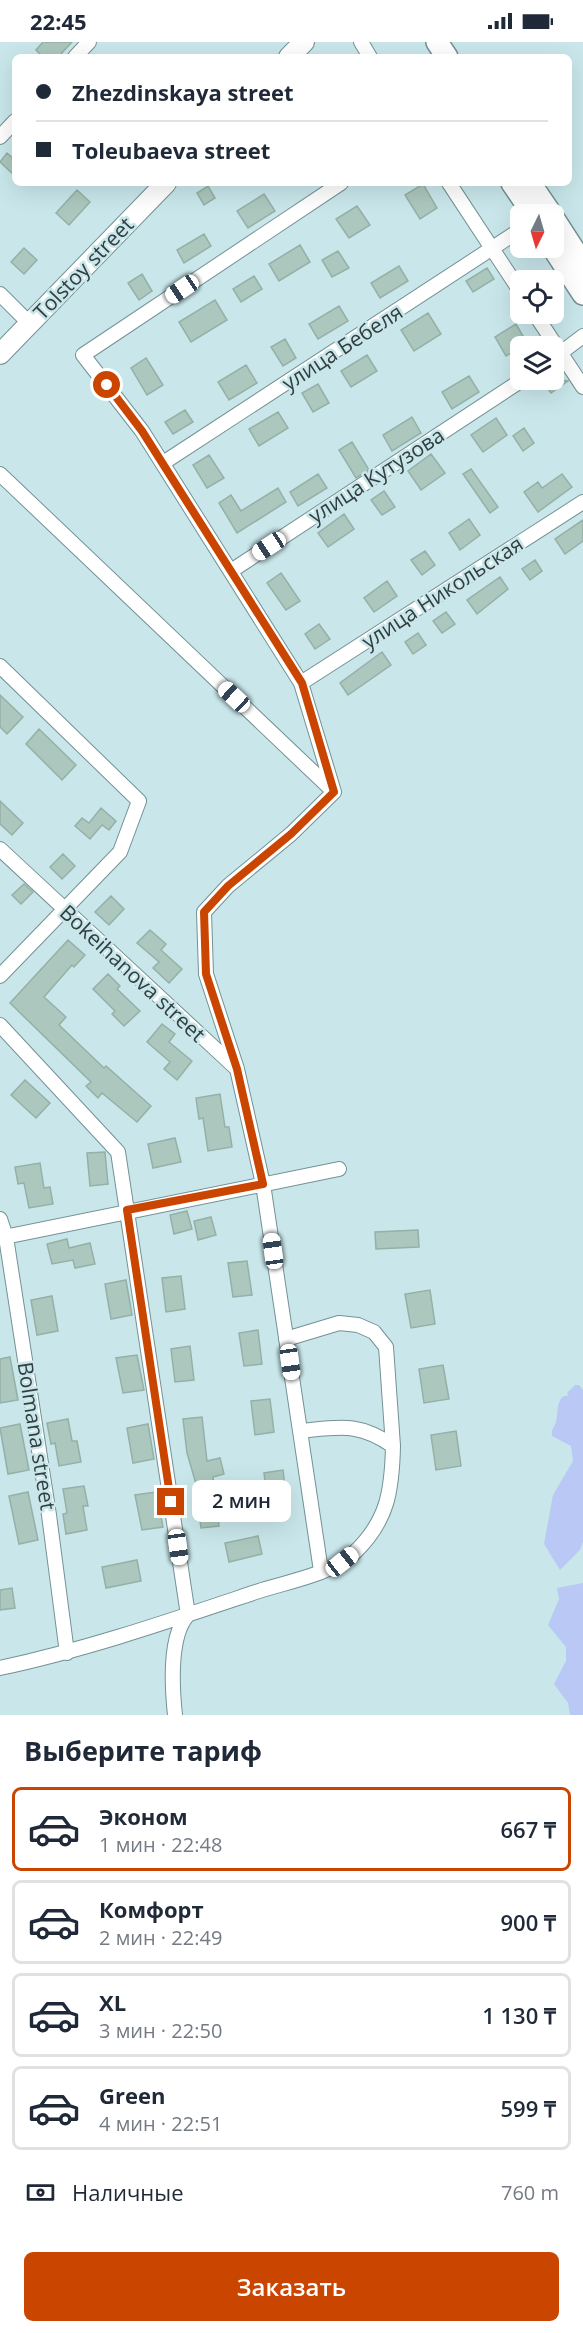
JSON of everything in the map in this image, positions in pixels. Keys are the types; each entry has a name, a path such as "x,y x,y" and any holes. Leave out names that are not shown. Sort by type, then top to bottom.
{"main road":[{"path":"514,186 526,204"},
{"path":"532,186 544,204"},
{"path":"564,235 583,264"},
{"path":"560,258 583,294"}],"street":[{"path":"78,54 89,42"},
{"path":"292,54 304,42"},
{"path":"0,137 12,124"},
{"name":"Tolstoy street","path":"0,354 163,186"},
{"path":"334,792 302,683 142,431 83,355 336,186"},
{"path":"451,186 510,275"},
{"name":"улица Бебеля","path":"163,464 510,237"},
{"path":"0,294 29,323"},
{"path":"564,351 583,336"},
{"path":"564,364 583,387"},
{"name":"улица Кутузова","path":"231,571 510,388"},
{"path":"0,474 334,792"},
{"name":"улица Никольская","path":"302,683 583,502"},
{"path":"0,666 139,801 120,852 63,908 0,976"},
{"path":"321,1571 263,1184 237,1069 206,974 204,912 228,886 291,834 334,792"},
{"name":"Bokeihanova street","path":"0,849 237,1069"},
{"path":"0,1025 118,1152 188,1615 177,1629 173,1693 175,1715"},
{"path":"3,1237 127,1210 339,1169"},
{"name":"Bolmana street","path":"0,1219 49,1515 67,1653"},
{"path":"0,1668 67,1653 321,1571 342,1562 354,1553 376,1528 390,1495 393,1446 386,1347 374,1332 358,1324 339,1323 286,1339"},
{"path":"300,1431 336,1427 364,1429 393,1446"}],"water":[{"path":"575,1385 579,1385 583,1390 583,1542 580,1550 560,1570 544,1544 553,1495 573,1461 571,1446 552,1436 552,1432 560,1401 562,1397 569,1395 567,1393"},
{"path":"583,1583 583,1715 570,1715 568,1703 554,1684 566,1661 566,1647 548,1625 559,1599 557,1588"}],"building":[{"path":"43,42 72,42 61,54 40,54 36,50"},
{"path":"7,153 12,157 12,173 0,162"},
{"path":"208,186 215,198 204,205 197,193"},
{"path":"420,186 424,186 437,208 420,219 405,195"},
{"path":"77,190 90,202 69,225 56,213"},
{"path":"264,194 275,211 248,228 237,211"},
{"path":"357,206 370,225 349,238 336,219"},
{"path":"204,234 211,246 184,263 177,250"},
{"path":"300,245 310,262 279,281 269,264"},
{"path":"24,248 37,260 24,274 11,262"},
{"path":"338,251 349,268 332,277 322,260"},
{"path":"399,266 408,281 380,298 371,283"},
{"path":"487,268 494,279 473,292 466,281"},
{"path":"142,274 152,291 139,300 128,283"},
{"path":"254,276 262,289 241,302 233,289"},
{"path":"215,300 227,320 191,342 179,322"},
{"path":"339,306 348,321 318,339 309,324"},
{"path":"428,313 441,334 414,351 401,330"},
{"path":"516,324 523,336 510,336 510,354 506,356 495,337"},
{"path":"285,339 296,358 283,366 271,347"},
{"path":"367,355 377,371 351,387 341,371"},
{"path":"146,358 163,385 147,395 131,368"},
{"path":"246,365 257,383 229,400 218,382"},
{"path":"469,376 479,392 452,409 442,392"},
{"path":"318,384 329,403 313,412 302,393"},
{"path":"185,410 193,422 173,434 165,422"},
{"path":"278,412 288,428 259,446 249,429"},
{"path":"412,417 421,433 392,451 383,435"},
{"path":"496,418 507,435 483,452 471,435"},
{"path":"524,428 534,443 523,451 513,436"},
{"path":"352,442 369,470 356,478 339,450"},
{"path":"431,454 445,473 421,490 408,471"},
{"path":"209,455 224,478 207,488 193,465"},
{"path":"471,469 498,507 490,513 463,474"},
{"path":"318,474 327,488 298,506 290,492"},
{"path":"562,474 572,487 538,512 524,492 538,482 542,488"},
{"path":"278,488 286,502 237,533 219,503 231,495 241,511"},
{"path":"384,491 395,507 382,515 371,500"},
{"path":"344,514 354,529 328,547 318,533"},
{"path":"469,519 480,535 460,550 449,533"},
{"path":"583,520 583,541 565,554 555,539"},
{"path":"425,551 435,565 422,575 411,560"},
{"path":"535,560 542,571 530,580 522,569"},
{"path":"281,573 300,601 286,610 267,583"},
{"path":"500,577 508,589 477,614 467,600"},
{"path":"387,581 397,596 374,612 364,598"},
{"path":"446,612 455,624 442,633 433,621"},
{"path":"319,624 330,639 315,649 305,634"},
{"path":"418,633 426,645 413,654 405,642"},
{"path":"382,652 391,665 348,695 340,683"},
{"path":"0,695 23,717 7,734 0,727"},
{"path":"39,729 76,765 62,780 26,744"},
{"path":"0,801 23,823 12,835 0,824"},
{"path":"101,808 116,821 109,830 102,825 90,839 75,826 82,818 89,823"},
{"path":"63,854 75,866 62,879 50,867"},
{"path":"24,884 33,892 21,904 12,895"},
{"path":"111,896 124,909 109,925 95,912"},
{"path":"150,930 166,944 161,950 182,969 169,983 153,968 159,962 137,943"},
{"path":"68,940 85,955 74,967 72,965 44,997 66,1017 59,1025 104,1068 106,1066 151,1106 137,1122 102,1093 98,1098 86,1086 91,1082 10,1003"},
{"path":"108,974 120,986 117,989 140,1011 124,1026 112,1014 115,1011 93,989"},
{"path":"162,1024 175,1034 169,1042 192,1061 177,1080 164,1069 170,1062 147,1042"},
{"path":"25,1080 50,1103 36,1118 11,1095"},
{"path":"220,1094 225,1127 229,1127 232,1147 208,1151 203,1118 199,1119 196,1098"},
{"path":"175,1138 181,1162 153,1168 148,1144"},
{"path":"105,1152 108,1184 90,1186 87,1153"},
{"path":"40,1163 44,1188 50,1187 53,1204 29,1208 24,1183 18,1184 15,1167"},
{"path":"187,1211 192,1229 174,1234 170,1215"},
{"path":"211,1217 216,1235 198,1240 194,1221"},
{"path":"418,1230 419,1247 376,1249 375,1232"},
{"path":"67,1239 69,1248 90,1243 95,1264 75,1268 73,1260 52,1264 47,1244"},
{"path":"247,1261 252,1295 233,1297 228,1263"},
{"path":"181,1276 185,1309 166,1312 162,1278"},
{"path":"126,1280 132,1315 111,1319 105,1284"},
{"path":"430,1290 435,1324 411,1328 405,1294"},
{"path":"52,1296 58,1331 37,1335 31,1300"},
{"path":"258,1330 262,1364 244,1366 239,1333"},
{"path":"190,1346 194,1380 175,1382 171,1349"},
{"path":"137,1355 144,1390 123,1393 116,1358"},
{"path":"10,1357 18,1400 0,1403 0,1359"},
{"path":"443,1365 449,1399 424,1403 419,1369"},
{"path":"270,1399 274,1432 255,1435 251,1401"},
{"path":"202,1417 207,1461 220,1458 224,1474 213,1477 219,1526 201,1528 196,1494 199,1494 187,1453 183,1419"},
{"path":"68,1419 72,1441 77,1441 81,1462 59,1466 55,1443 51,1444 47,1423"},
{"path":"20,1424 29,1470 8,1474 0,1428"},
{"path":"148,1424 154,1459 133,1463 127,1428"},
{"path":"456,1431 461,1466 436,1470 431,1435"},
{"path":"283,1470 287,1504 268,1506 264,1473"},
{"path":"84,1486 88,1506 83,1506 87,1530 66,1534 63,1514 67,1513 63,1489"},
{"path":"28,1492 38,1540 19,1544 9,1496"},
{"path":"156,1492 163,1527 142,1530 135,1495"},
{"path":"258,1536 262,1554 229,1562 225,1543"},
{"path":"137,1560 141,1581 106,1588 102,1567"},
{"path":"12,1588 15,1608 0,1610 0,1590"}],"route":[{"path":"107,385 142,431 302,683 334,792 291,834 228,886 204,912 206,974 237,1069 263,1184 127,1210 171,1502"}]}
